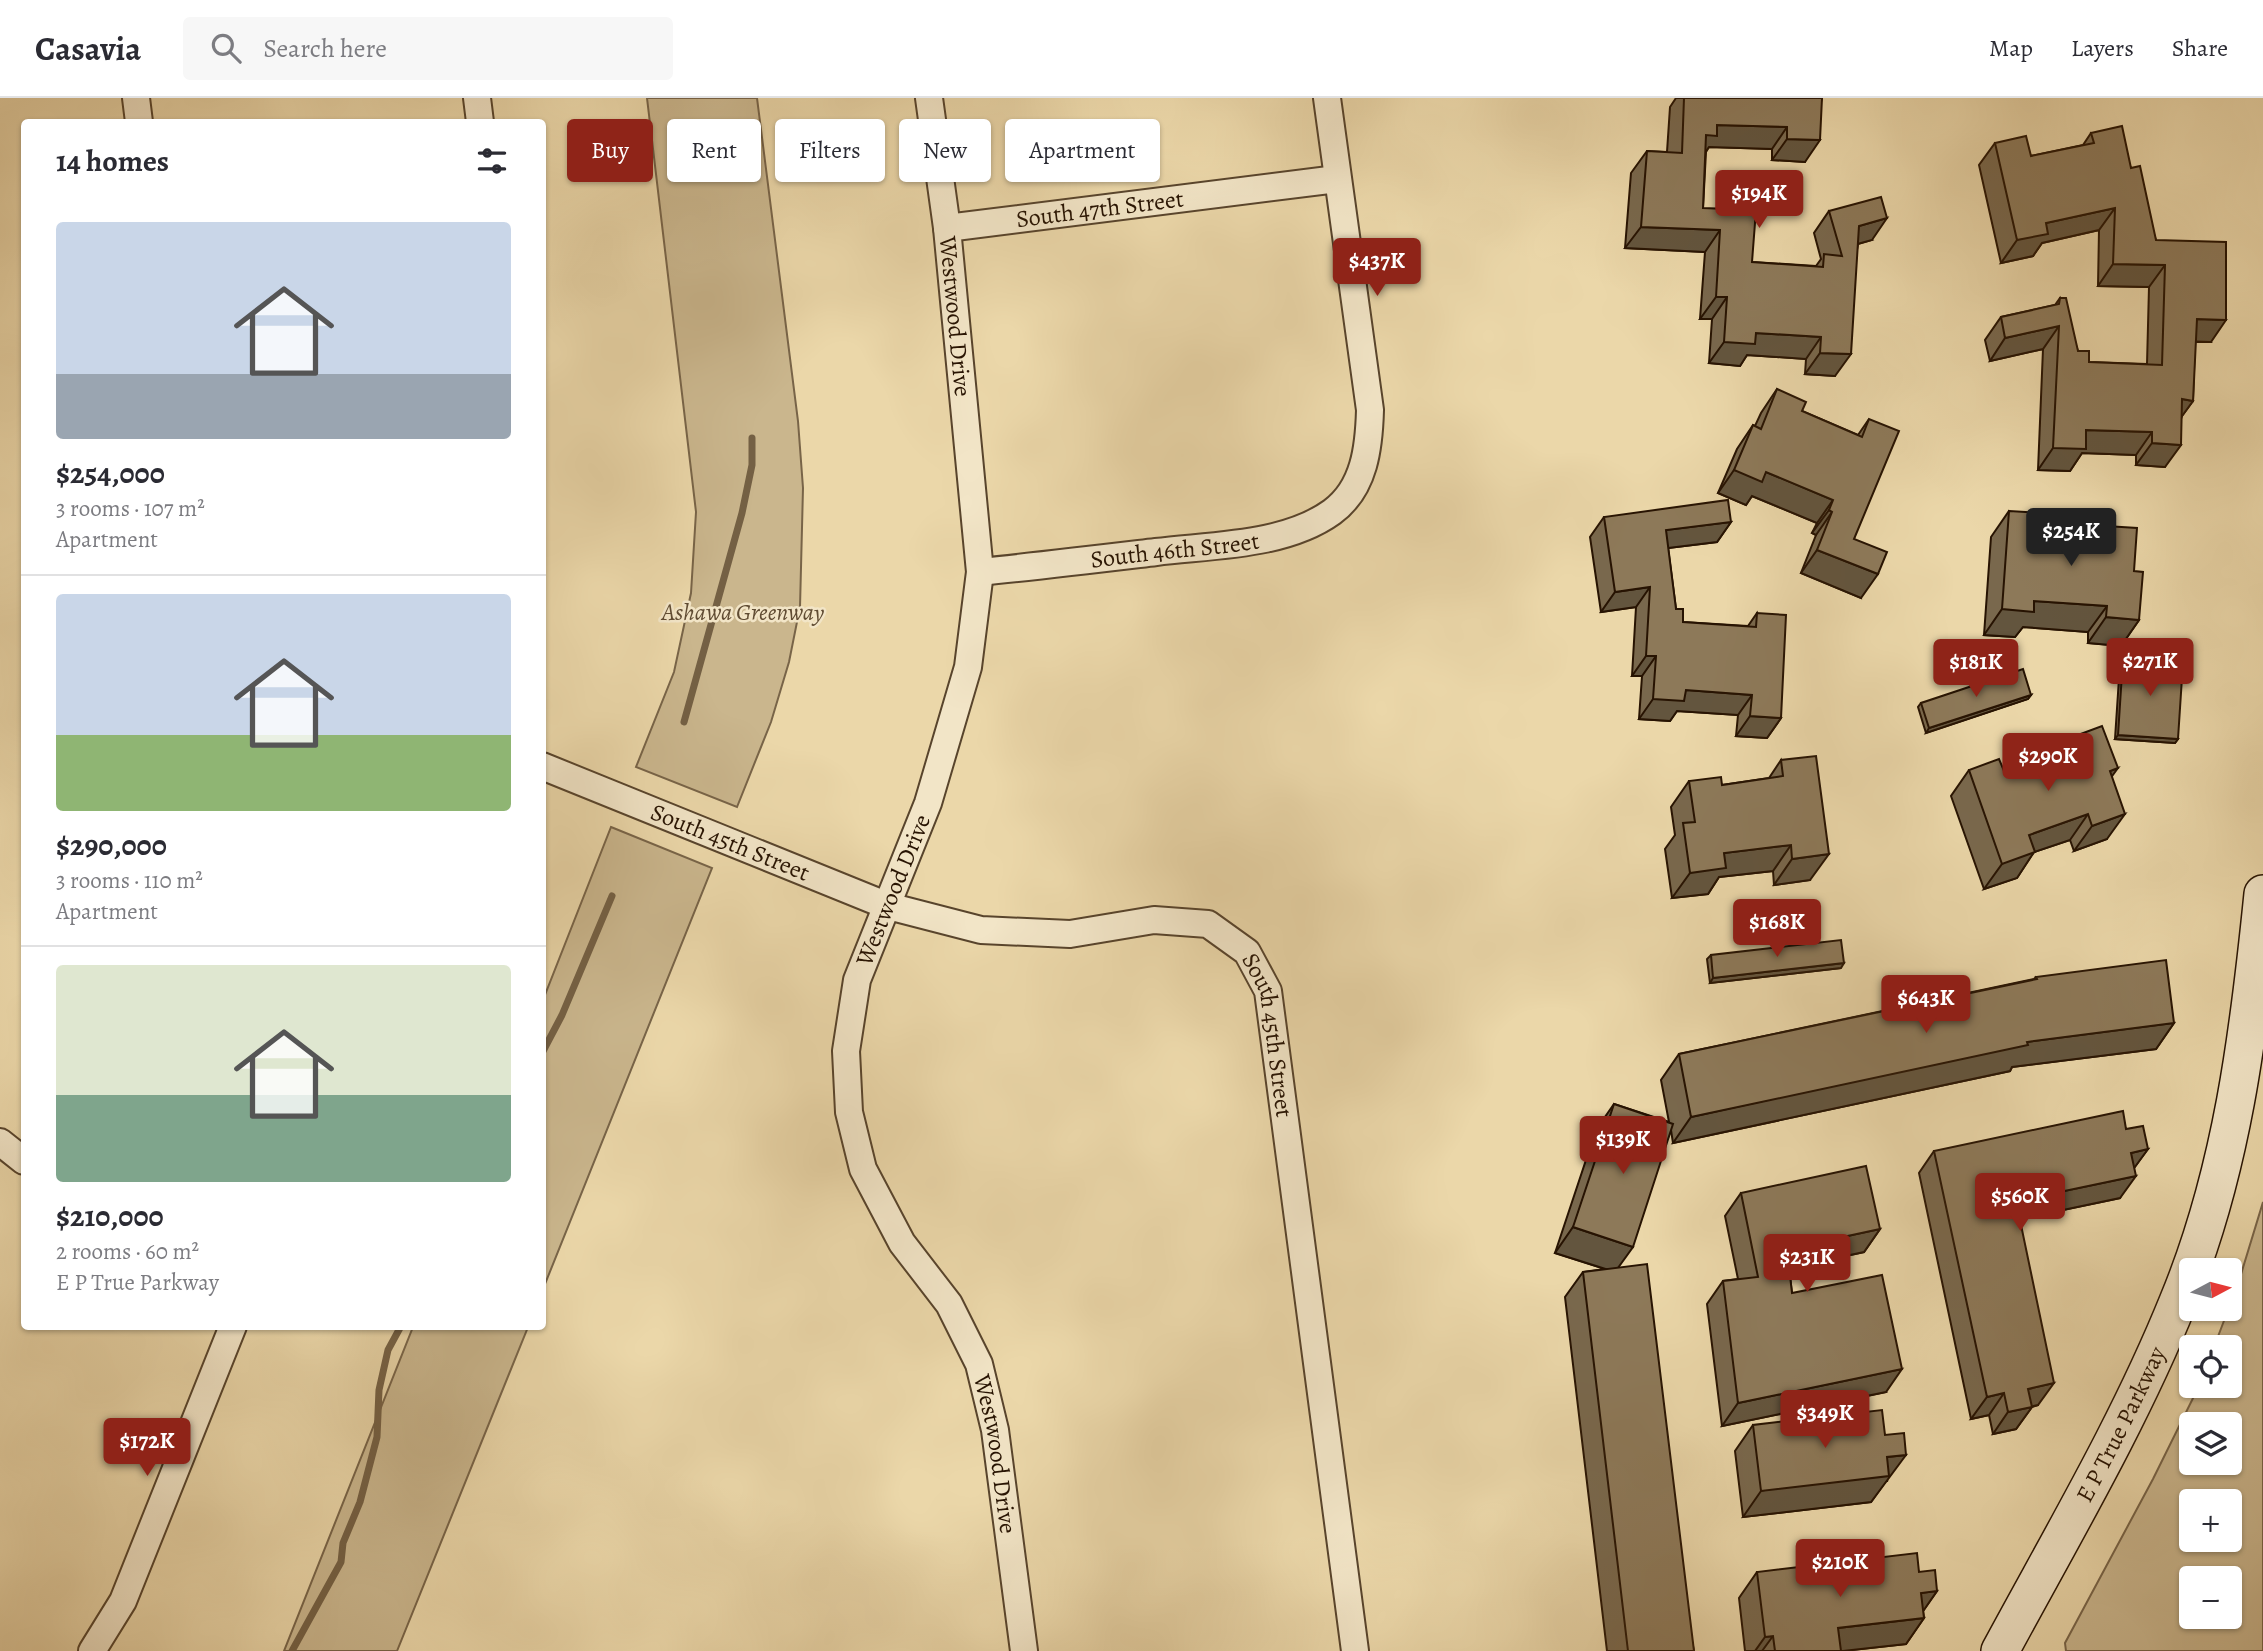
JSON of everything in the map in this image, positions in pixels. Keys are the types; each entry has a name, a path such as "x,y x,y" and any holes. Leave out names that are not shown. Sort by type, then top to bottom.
{"main road":[{"name":"E P True Parkway","path":"2000,1651 2133,1404 2179,1300 2219,1177 2233,1118 2248,1035 2263,894"}],"street":[{"path":"136,98 139,119"},
{"path":"477,98 480,119"},
{"name":"Westwood Drive","path":"929,98 947,228 980,572 968,667 928,803 857,980 846,1051 849,1112 863,1169 902,1243 949,1304 979,1364 995,1430 1024,1651"},
{"path":"1327,98 1337,179"},
{"name":"South 47th Street","path":"947,228 1337,179"},
{"name":"South 46th Street","path":"980,572 1244,541 1294,531 1333,511 1353,489 1369,446 1370,410 1337,179"},
{"name":"South 45th Street","path":"546,768 888,906 981,930 1070,934 1154,920 1208,924 1247,952 1268,990 1355,1651"},
{"path":"0,1142 21,1159"},
{"path":"92,1651 120,1609 231,1330"}],"green space":[{"name":"Ashawa Greenway","path":"647,98 757,98 760,119 667,119 667,182 761,182 761,130 798,421 803,488 800,607 789,662 771,722 737,807 636,767 674,672 691,593 696,512 653,149 653,119 649,119"},
{"path":"611,827 712,868 546,1282 546,992"},
{"path":"2263,1202 2263,1651 2066,1651 2065,1643 2179,1426 2179,1475 2242,1475 2242,1412 2186,1412 2193,1398 2242,1398 2242,1335 2219,1335 2224,1321 2242,1321 2242,1271"},
{"path":"412,1330 527,1330 397,1651 284,1651"}],"building":[{"path":"1684,98 1822,98 1820,140 1787,139 1787,127 1717,125 1717,136 1706,135 1703,208 1756,210 1752,262 1823,267 1824,254 1842,256 1829,211 1881,197 1887,218 1859,226 1851,354 1820,353 1821,337 1756,333 1755,344 1724,342 1727,297 1716,297 1720,230 1641,227 1647,151 1682,153"},
{"path":"2122,126 2131,168 2140,166 2156,240 2226,242 2226,320 2197,319 2193,401 2182,399 2181,445 2152,443 2152,432 2086,430 2086,449 2053,448 2059,326 2005,338 2001,317 2059,304 2060,298 2066,298 2078,351 2089,351 2089,362 2162,365 2165,265 2113,264 2115,208 2046,223 2048,234 2017,240 1995,143 2026,136 2031,156 2094,143 2091,133"},
{"path":"1777,389 1806,402 1802,411 1862,437 1869,419 1899,431 1854,539 1887,552 1878,574 1817,550 1832,512 1829,510 1833,500 1766,472 1762,482 1734,470 1753,425 1761,429"},
{"path":"1728,500 1731,522 1666,530 1676,609 1683,609 1683,622 1756,627 1757,613 1786,615 1781,718 1750,716 1752,695 1686,690 1684,701 1653,699 1656,656 1646,656 1650,587 1615,592 1604,517"},
{"path":"2009,511 2041,513 2040,533 2105,537 2106,526 2137,528 2134,571 2143,572 2139,620 2106,617 2107,606 2034,601 2034,612 2002,609"},
{"path":"2123,658 2183,662 2178,739 2118,735"},
{"path":"2023,669 2031,695 1929,728 1921,703"},
{"path":"2102,726 2118,768 2110,771 2125,814 2092,826 2088,814 2029,835 2035,852 2002,864 1969,770 1999,759 2004,771 2072,747 2070,738"},
{"path":"1816,756 1829,854 1792,859 1791,845 1724,853 1726,868 1690,873 1683,823 1695,822 1689,781 1721,777 1722,785 1783,776 1781,760"},
{"path":"1841,940 1844,963 1713,978 1711,955"},
{"path":"2166,960 2174,1023 2027,1042 2028,1045 1691,1117 1679,1054 2037,979 2036,977"},
{"path":"1614,1104 1673,1124 1633,1247 1573,1227"},
{"path":"2123,1111 2126,1129 2143,1126 2148,1149 2131,1153 2136,1176 2016,1201 2054,1383 2028,1389 2032,1407 2008,1412 2004,1393 1987,1397 1934,1151"},
{"path":"1866,1166 1880,1229 1787,1249 1792,1293 1882,1275 1902,1369 1738,1403 1723,1281 1758,1277 1741,1193"},
{"path":"1647,1264 1694,1651 1628,1651 1583,1272"},
{"path":"1882,1410 1885,1435 1904,1433 1906,1455 1887,1457 1889,1476 1761,1491 1753,1425"},
{"path":"1917,1553 1919,1572 1935,1570 1937,1591 1921,1593 1924,1618 1838,1628 1841,1651 1775,1651 1773,1636 1765,1637 1757,1572"}],"waterway":[{"path":"684,722 742,513 752,465 752,438"},
{"path":"546,1045 562,1015 612,896"},
{"path":"292,1651 341,1562 343,1543 360,1502 377,1437 379,1390 388,1350 399,1330"}]}
